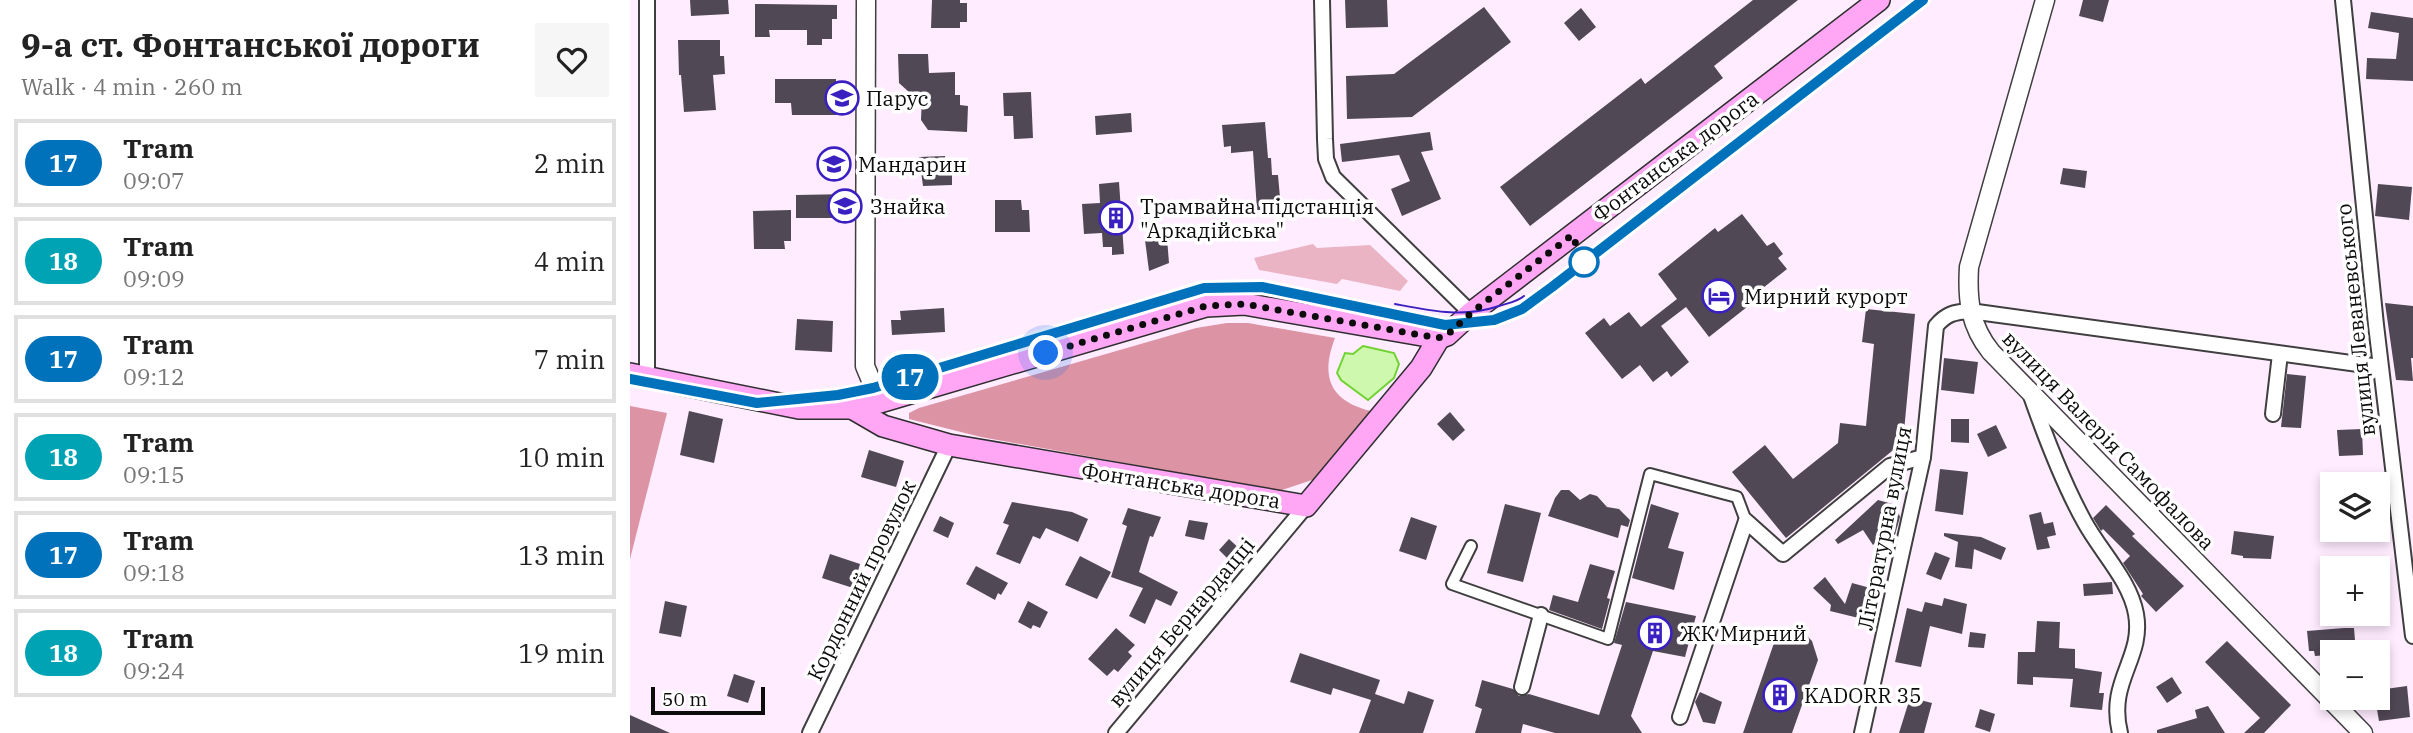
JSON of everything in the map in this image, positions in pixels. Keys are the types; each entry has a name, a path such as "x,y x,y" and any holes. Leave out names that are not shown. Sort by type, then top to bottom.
{"main road":[{"name":"Фонтанська дорога","path":"852,408 883,426 949,445 1306,506 1421,368 1438,338 1447,335 1471,313 1879,0"},
{"path":"638,376 799,408 852,408 889,400 1206,306 1244,304 1438,338"},
{"path":"883,426 889,400"}],"street":[{"path":"638,376 647,0"},
{"path":"866,0 865,366 889,400"},
{"path":"1322,0 1326,159 1334,177 1471,313"},
{"name":"вулиця Валерія Самофалова","path":"2045,0 1969,267 1970,311 1983,342 2363,733"},
{"name":"вулиця Леваневського","path":"2343,0 2380,367 2413,636"},
{"path":"1970,311 2380,367"},
{"name":"Літературна вулиця","path":"1862,733 1923,457 1936,327 1953,312 1970,311"},
{"path":"2273,414 2280,354"},
{"path":"2029,392 2045,437 2084,521 2123,583 2136,614 2137,634 2116,699 2120,733"},
{"name":"Кордонний провулок","path":"810,733 949,445"},
{"path":"1471,546 1452,584 1608,639 1650,474 1737,497 1746,521 1783,554 1890,466 1923,457"},
{"name":"вулиця Бернардацці","path":"1116,733 1306,506"},
{"path":"2401,527 2413,517"},
{"path":"1680,717 1746,521"},
{"path":"1522,687 1541,615"}],"shaded area":[{"path":"1313,244 1317,248 1370,245 1408,281 1400,291 1342,279 1337,284 1259,270 1254,258"},
{"path":"1248,323 1335,338 1329,364 1332,385 1346,401 1371,411 1318,478 1279,491 981,437 909,419 909,413 919,408 1196,328"},
{"path":"1363,346 1394,353 1399,364 1394,378 1368,400 1341,380 1337,373 1345,353 1353,354"},
{"path":"630,406 667,413 630,559"}],"building":[{"path":"690,0 728,0 729,14 691,16"},
{"path":"932,0 960,0 960,3 967,3 967,22 960,22 960,28 931,28"},
{"path":"1345,0 1387,0 1388,27 1346,28"},
{"path":"1753,0 1798,0 1714,66 1723,78 1530,226 1500,187 1641,78 1645,84"},
{"path":"2083,0 2109,0 2103,22 2079,16"},
{"path":"755,4 837,5 837,19 832,19 832,39 822,39 822,45 807,45 807,30 769,30 770,37 755,37"},
{"path":"1484,7 1511,42 1412,117 1347,119 1346,76 1394,74"},
{"path":"1581,8 1596,27 1579,41 1564,23"},
{"path":"2371,12 2413,18 2413,81 2366,79 2367,58 2396,59 2399,33 2368,28"},
{"path":"678,40 720,40 720,56 724,56 725,74 713,75 716,110 684,112"},
{"path":"898,54 928,54 929,73 955,72 955,95 960,95 960,105 968,106 967,132 928,130 921,120 922,96 910,96 899,83"},
{"path":"775,79 836,79 836,115 792,115 791,103 775,103"},
{"path":"1031,92 1033,138 1014,139 1013,116 1004,116 1003,93"},
{"path":"1131,113 1132,132 1096,135 1095,116"},
{"path":"1265,122 1268,158 1271,158 1272,175 1278,175 1281,209 1257,210 1253,151 1231,153 1231,146 1224,147 1222,125"},
{"path":"1430,132 1433,150 1421,152 1441,199 1402,216 1391,189 1410,181 1399,155 1342,162 1340,144"},
{"path":"945,156 946,173 952,173 952,185 923,186 919,157"},
{"path":"2063,168 2087,171 2085,188 2060,184"},
{"name":"Трамвайна підстанція \"Аркадійська\"","path":"1119,182 1124,254 1112,255 1112,247 1103,247 1102,233 1084,234 1082,204 1100,203 1099,184"},
{"path":"2378,184 2412,187 2409,220 2375,216"},
{"path":"851,194 852,218 796,218 796,195"},
{"path":"995,200 1021,200 1022,210 1029,210 1030,232 995,232"},
{"path":"791,210 791,241 784,241 785,249 754,249 753,211"},
{"name":"Мирний курорт","path":"1742,214 1767,246 1774,242 1783,254 1778,258 1787,269 1763,288 1766,292 1709,337 1686,307 1661,326 1689,362 1671,377 1667,371 1653,382 1640,365 1622,379 1585,333 1604,318 1610,326 1629,312 1641,327 1677,299 1658,274 1715,228 1718,232"},
{"path":"1167,238 1169,263 1149,271 1145,240"},
{"path":"2385,303 2413,306 2413,381 2396,380"},
{"path":"944,308 945,332 892,335 891,320 901,320 900,311"},
{"path":"1866,309 1915,314 1903,442 1786,538 1732,472 1765,445 1793,479 1838,443 1840,423 1866,426 1874,344 1862,342"},
{"path":"797,319 833,321 832,352 795,350"},
{"path":"1944,358 1978,362 1974,394 1941,390"},
{"path":"2287,374 2306,376 2301,428 2281,427"},
{"path":"689,411 723,419 714,463 680,455"},
{"path":"1450,412 1465,430 1453,441 1437,424"},
{"path":"1951,419 1969,419 1969,443 1951,442"},
{"path":"1996,425 2007,448 1988,457 1977,434"},
{"path":"2362,429 2363,455 2339,456 2337,430"},
{"path":"869,450 904,461 896,487 861,477"},
{"path":"1940,469 1968,472 1963,515 1935,511"},
{"path":"1561,490 1569,490 1580,500 1590,494 1597,496 1607,507 1619,509 1630,520 1628,527 1621,525 1618,538 1548,516"},
{"path":"1878,500 1896,505 1900,517 1893,542 1882,536 1873,545 1863,530 1838,544 1835,540"},
{"path":"1012,502 1072,512 1088,519 1078,542 1046,528 1040,539 1033,536 1020,564 996,554 1009,525 1003,523"},
{"path":"1505,504 1541,513 1523,582 1487,573"},
{"path":"1651,504 1679,513 1668,548 1684,552 1674,590 1632,578"},
{"path":"2106,505 2135,534 2132,536 2184,586 2156,612 2141,596 2143,594 2123,563 2130,556 2103,529 2101,531 2093,518"},
{"path":"1128,508 1161,517 1153,537 1150,536 1139,572 1178,592 1171,606 1156,599 1145,624 1129,616 1143,588 1111,577 1127,526 1122,524"},
{"path":"2041,512 2044,524 2053,522 2056,535 2047,537 2050,548 2037,550 2029,515"},
{"path":"940,516 954,523 948,538 933,531"},
{"path":"1411,517 1437,526 1426,560 1399,551"},
{"path":"1189,520 1208,523 1204,540 1185,536"},
{"path":"2234,531 2274,536 2271,559 2243,558 2231,554"},
{"path":"1944,533 1981,537 2006,548 2001,560 1974,549 1972,569 1955,567 1958,542 1944,536"},
{"path":"1229,539 1243,552 1232,563 1219,550"},
{"path":"1935,552 1950,558 1941,580 1926,574"},
{"path":"830,554 860,564 853,588 822,578"},
{"path":"1080,556 1111,572 1097,599 1065,585"},
{"path":"1590,564 1615,571 1602,629 1549,610 1553,595 1578,602"},
{"path":"976,566 1008,583 995,600 966,584"},
{"path":"1825,577 1845,604 1852,583 1874,589 1873,595 1877,596 1871,621 1830,611 1831,605 1813,588"},
{"path":"2112,582 2113,594 2084,596 2083,584"},
{"path":"1944,598 1967,604 1962,634 1930,626 1921,667 1895,662 1907,608 1922,612 1925,602 1942,606"},
{"path":"665,601 687,606 681,637 659,633"},
{"path":"1028,601 1048,612 1040,628 1033,625 1031,629 1018,622"},
{"path":"1626,602 1696,616 1685,657 1653,651 1631,716 1642,733 1555,733 1523,724 1521,733 1475,733 1482,709 1475,706 1482,680 1513,689 1519,696 1529,694 1599,715 1622,645 1614,643"},
{"path":"2037,621 2060,622 2059,648 2075,649 2075,668 2102,672 2099,693 2104,693 2102,710 2070,707 2073,679 2033,677 2033,685 2017,684 2018,652 2035,652"},
{"path":"1116,628 1135,645 1128,652 1132,656 1118,672 1114,669 1107,676 1088,659"},
{"path":"2354,628 2355,640 2320,640 2320,656 2315,656 2314,651 2309,651 2307,631"},
{"path":"1970,632 1986,634 1984,648 1968,647"},
{"name":"KADORR 35","path":"1791,633 1808,637 1812,641 1818,660 1792,733 1743,733 1774,643"},
{"path":"2227,641 2291,705 2264,733 2244,733 2260,718 2205,662"},
{"path":"1300,653 1380,680 1375,694 1404,704 1408,691 1434,700 1423,733 1359,733 1371,700 1333,688 1331,695 1290,682"},
{"path":"734,674 755,681 748,703 727,696"},
{"path":"2172,677 2182,693 2167,703 2156,687"},
{"path":"2407,686 2410,717 2379,721 2377,710 2390,710 2390,688"},
{"path":"1700,692 1722,702 1715,724 1703,722 1695,702"},
{"path":"1916,699 1932,703 1924,733 1899,733 1909,701 1915,703"},
{"path":"2208,706 2225,733 2157,733 2157,730 2197,718 2195,710"},
{"path":"1980,709 1995,714 1990,732 1975,727"},
{"path":"630,715 670,733 630,733"}],"tram line":[{"path":"630,378 757,403 838,395 873,388 1204,288 1262,287 1445,325 1494,320 1522,309 1552,287 1923,0"},
{"name":"17","path":"630,379 757,403 838,395 873,388 1204,288 1262,287 1445,325 1494,320 1522,309 1552,287 1923,0"},
{"path":"1395,304 1435,311 1473,312 1512,302 1524,296"}],"place":[{"name":"Парус","path":"842,98"},
{"name":"Мандарин","path":"834,164"},
{"name":"Знайка","path":"845,206"},
{"name":"Трамвайна підстанція \"Аркадійська\"","path":"1116,218"},
{"name":"Мирний курорт","path":"1719,296"},
{"name":"ЖК Мирний","path":"1655,633"},
{"name":"KADORR 35","path":"1780,695"}],"route":[{"path":"1046,353 1206,306 1244,304 1438,338 1447,335 1471,313 1572,235 1584,262"}]}
